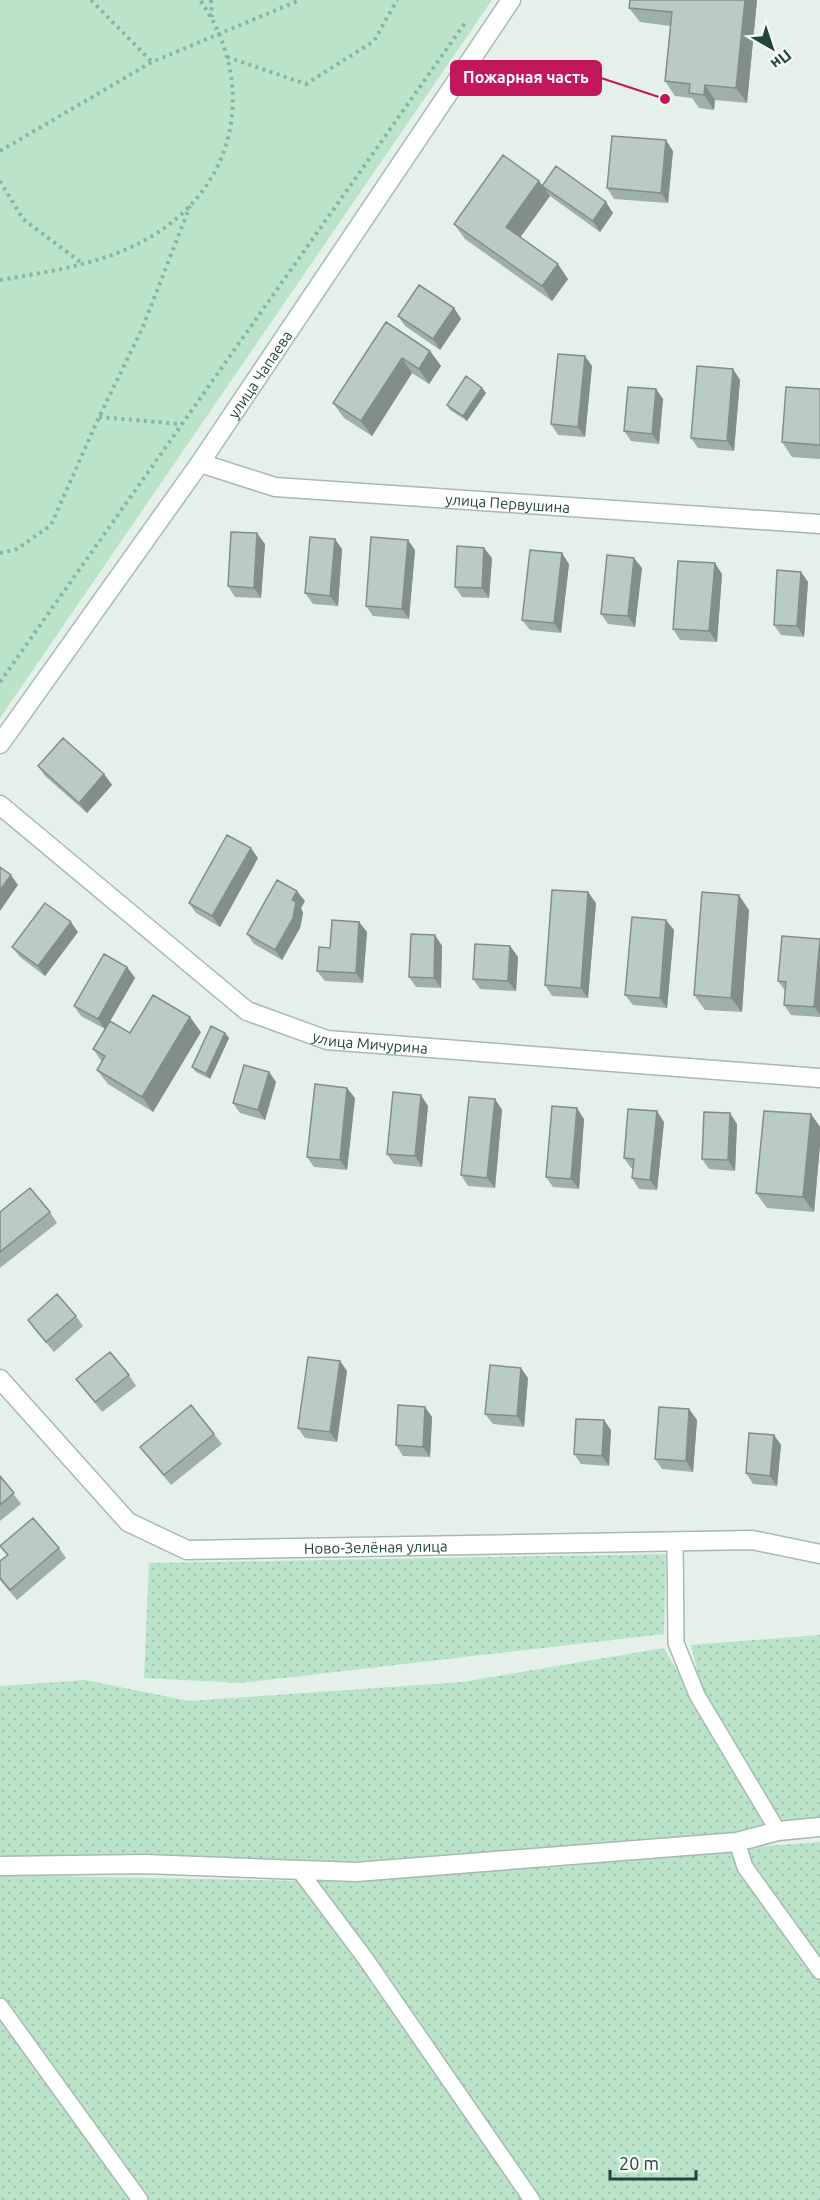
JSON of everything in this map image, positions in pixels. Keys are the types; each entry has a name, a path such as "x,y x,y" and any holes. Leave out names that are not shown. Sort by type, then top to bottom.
{"street":[{"name":"улица Чапаева","path":"0,744 200,463 511,0"},
{"name":"улица Первушина","path":"200,463 275,487 820,524"},
{"name":"улица Мичурина","path":"0,805 247,1011 327,1040 820,1078"},
{"name":"Ново-Зелёная улица","path":"0,1378 128,1522 187,1550 752,1540 820,1554"},
{"path":"0,1866 145,1864 356,1872 737,1842 778,1831 820,1827"}],"lane":[{"path":"675,1541 676,1643 697,1695 778,1831"},
{"path":"737,1842 745,1867 820,1971"},
{"path":"299,1870 365,1958 532,2200"},
{"path":"0,2006 140,2200"}],"path":[{"path":"91,0 152,62"},
{"path":"0,280 83,265 153,236 201,194 224,158 232,126 233,82 219,34 200,0"},
{"path":"211,0 212,18"},
{"path":"0,151 152,62 300,0"},
{"path":"226,57 306,84 374,41 397,0"},
{"path":"0,682 467,19"},
{"path":"0,181 23,219 83,265"},
{"path":"0,553 17,549 51,525 99,417 142,329 191,203"},
{"path":"99,417 182,424"}],"green space":[{"path":"0,0 492,0 0,718"},
{"path":"666,1554 664,1634 240,1683 144,1678 149,1563"},
{"path":"820,1635 820,1823 784,1826 701,1686 691,1645"},
{"path":"664,1648 769,1830 352,1862 81,1858 0,1860 0,1686 85,1680 189,1701 462,1682"},
{"path":"820,1842 820,2200 0,2200 0,1875 302,1881"}],"building":[{"path":"630,0 745,0 736,88 705,85 704,95 689,93 690,84 665,81 672,12 629,8"},
{"path":"612,136 666,140 661,193 607,188"},
{"path":"503,155 539,181 506,227 558,264 542,286 454,224"},
{"path":"556,166 606,202 593,221 542,186"},
{"path":"419,285 454,308 433,339 398,316"},
{"path":"386,322 430,351 419,369 402,358 361,421 333,403"},
{"path":"558,354 585,356 578,427 551,424"},
{"path":"697,366 733,369 727,441 691,438"},
{"path":"466,376 482,388 463,416 447,405"},
{"path":"628,387 656,389 652,434 624,431"},
{"path":"786,387 820,389 820,445 782,442"},
{"path":"231,532 257,533 254,588 228,586"},
{"path":"310,537 335,539 330,596 305,593"},
{"path":"371,537 408,540 402,609 366,606"},
{"path":"457,546 484,548 482,588 455,587"},
{"path":"530,550 562,553 554,623 522,620"},
{"path":"607,555 634,558 628,616 601,614"},
{"path":"678,561 715,563 709,631 673,629"},
{"path":"777,570 801,572 797,626 774,625"},
{"path":"63,738 104,774 79,803 38,766"},
{"path":"227,835 251,848 212,916 189,903"},
{"path":"0,867 11,875 0,890"},
{"path":"277,880 297,891 292,900 296,902 293,918 275,950 247,934"},
{"path":"552,890 588,892 581,988 545,985"},
{"path":"702,892 739,895 731,998 694,995"},
{"path":"45,903 71,922 38,966 12,947"},
{"path":"632,917 666,920 660,998 625,995"},
{"path":"332,920 359,922 356,973 317,971 319,947 330,948"},
{"path":"411,934 435,935 434,978 409,977"},
{"path":"782,936 820,939 814,1007 784,1005 786,982 778,981"},
{"path":"475,944 510,946 508,981 473,979"},
{"path":"104,954 127,967 98,1019 74,1006"},
{"path":"153,995 190,1017 142,1097 97,1070 105,1056 93,1049 110,1021 130,1033"},
{"path":"211,1026 225,1033 206,1074 192,1067"},
{"path":"244,1065 269,1072 258,1110 233,1103"},
{"path":"315,1084 347,1088 340,1160 307,1157"},
{"path":"393,1092 421,1095 415,1156 387,1154"},
{"path":"469,1097 495,1099 487,1178 461,1175"},
{"path":"552,1106 577,1108 571,1179 546,1177"},
{"path":"628,1109 657,1111 650,1180 632,1178 634,1159 624,1158"},
{"path":"764,1111 811,1114 803,1197 756,1193"},
{"path":"704,1112 730,1113 728,1160 702,1159"},
{"path":"30,1188 50,1212 0,1252 0,1212"},
{"path":"57,1294 76,1316 46,1342 28,1320"},
{"path":"110,1352 129,1375 95,1402 76,1379"},
{"path":"308,1357 340,1361 330,1432 298,1428"},
{"path":"490,1365 521,1368 517,1416 485,1414"},
{"path":"191,1405 214,1434 164,1475 140,1447"},
{"path":"398,1405 425,1407 423,1447 396,1445"},
{"path":"659,1407 689,1409 686,1461 655,1459"},
{"path":"576,1419 604,1420 602,1456 574,1454"},
{"path":"749,1433 774,1435 770,1476 746,1473"},
{"path":"0,1476 14,1493 0,1505"},
{"path":"33,1518 59,1548 10,1590 0,1578 0,1561 8,1555 0,1546"}],"place":[{"name":"Пожарная часть","path":"665,99"}]}
